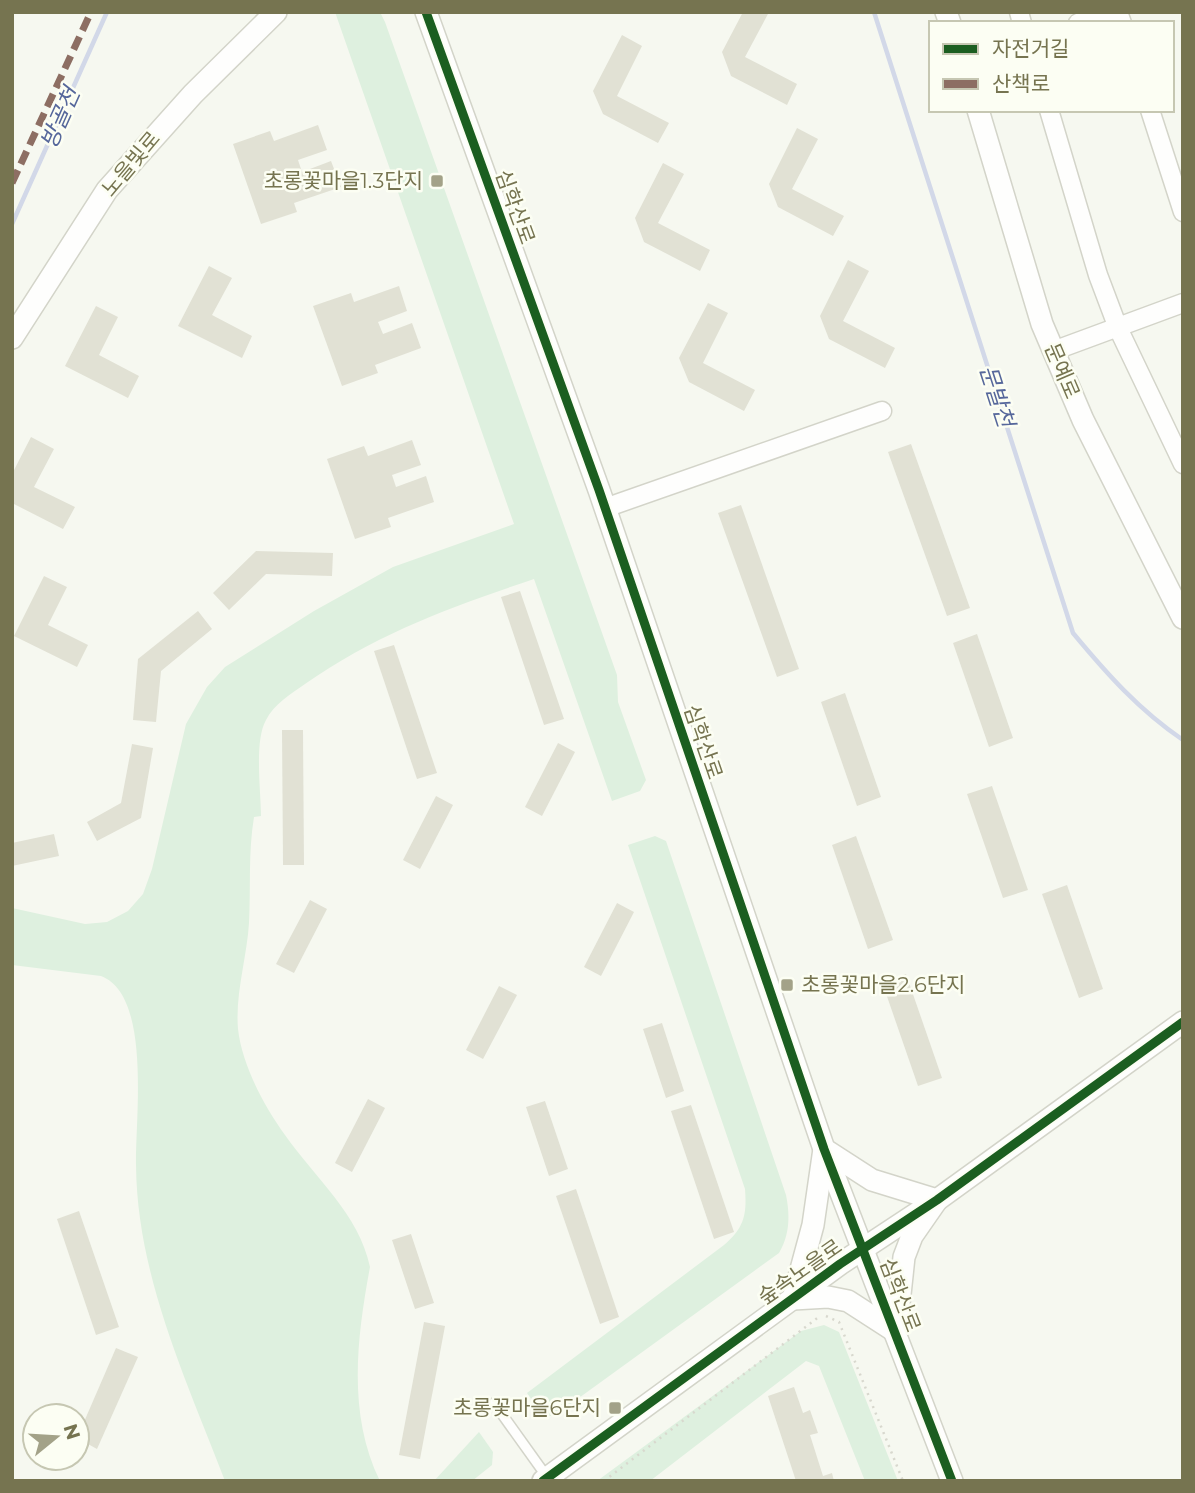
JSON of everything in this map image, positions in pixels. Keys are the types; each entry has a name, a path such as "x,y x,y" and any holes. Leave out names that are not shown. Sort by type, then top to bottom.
{"street":[{"name":"노을빛로","path":"12,338 107,190 150,139 276,12"},
{"name":"심학산로","path":"426,12 605,508 824,1149 952,1481"},
{"path":"1083,21 1108,12"},
{"name":"문예로","path":"979,112 1042,324 1083,419 1183,618"},
{"path":"1050,112 1098,275 1118,328 1183,464"},
{"path":"1151,112 1183,212"},
{"path":"1053,351 1183,303"},
{"path":"605,508 882,411"},
{"name":"숲속노을로","path":"545,1479 1183,1022"},
{"path":"824,1149 873,1180 937,1200 912,1236 904,1257 896,1332 848,1301 828,1297 793,1299 813,1225 824,1149"}],"lane":[{"path":"494,1404 545,1479"}],"path":[{"path":"604,1481 822,1315 839,1322 903,1481"}],"green space":[{"path":"335,12 380,12 385,22 617,675 618,702 646,780 640,791 612,801 534,579 444,611 360,650 305,684 269,714 260,740 261,816 254,817 252,830 248,936 238,1002 240,1043 249,1071 269,1111 297,1151 335,1197 364,1248 370,1267 361,1321 359,1402 363,1429 380,1481 225,1481 166,1326 145,1247 136,1165 137,1061 128,1007 117,988 101,976 12,965 12,908 85,924 107,922 128,911 143,894 152,869 186,724 207,687 225,667 314,611 393,567 514,524"},
{"path":"655,836 666,841 786,1195 787,1232 779,1253 554,1416 543,1416 527,1393 724,1245 736,1233 745,1214 745,1189 628,845"},
{"path":"824,1325 839,1332 898,1481 865,1481 819,1366 806,1361 650,1481 597,1481 801,1331"},
{"path":"479,1432 493,1452 492,1465 472,1481 434,1481"}],"building":[{"path":"743,12 769,12 745,57 797,84 787,105 731,76 722,52"},
{"path":"622,35 642,46 617,96 669,123 658,143 603,114 593,91"},
{"path":"318,125 327,150 298,160 302,172 331,161 341,187 294,203 297,212 261,224 233,144 270,131 274,141"},
{"path":"797,128 818,139 792,189 844,216 833,236 778,207 769,184"},
{"path":"663,163 684,174 658,223 710,250 700,271 644,242 635,218"},
{"path":"848,260 869,271 843,321 895,348 885,368 829,339 820,316"},
{"path":"209,266 232,278 212,315 252,336 242,358 178,326"},
{"path":"399,286 407,311 378,322 383,334 412,323 421,348 375,365 378,373 342,386 313,306 351,293 354,302"},
{"path":"708,303 728,313 703,363 755,390 744,411 689,382 679,358"},
{"path":"96,306 118,317 99,355 139,376 128,398 65,366"},
{"path":"31,437 54,449 34,487 75,507 63,529 12,503 12,474"},
{"path":"412,440 421,465 392,475 396,487 426,476 434,502 388,518 391,527 355,539 327,459 364,446 368,456"},
{"path":"911,444 970,608 947,616 888,452"},
{"path":"741,505 799,669 777,677 718,513"},
{"path":"256,551 333,553 332,576 266,574 229,610 213,593"},
{"path":"44,576 67,587 48,625 88,645 77,667 14,636"},
{"path":"520,591 564,719 544,725 501,597"},
{"path":"198,611 212,629 161,671 156,722 133,720 138,659"},
{"path":"977,634 1013,738 989,747 953,643"},
{"path":"394,645 437,773 417,779 374,651"},
{"path":"845,693 881,797 857,806 821,702"},
{"path":"282,730 303,730 304,865 283,865"},
{"path":"558,743 575,752 542,816 525,807"},
{"path":"132,744 153,748 141,818 97,841 87,822 121,803"},
{"path":"992,786 1028,890 1003,898 967,794"},
{"path":"436,796 453,805 420,869 403,860"},
{"path":"54,834 59,856 12,866 12,843"},
{"path":"856,836 893,940 868,949 832,845"},
{"path":"1067,885 1103,989 1079,998 1042,894"},
{"path":"310,900 327,909 294,973 276,964"},
{"path":"617,903 634,912 601,976 584,967"},
{"path":"906,974 942,1078 918,1086 882,982"},
{"path":"499,986 517,995 483,1059 466,1050"},
{"path":"662,1023 684,1091 666,1098 643,1029"},
{"path":"368,1099 385,1108 352,1172 335,1163"},
{"path":"545,1101 568,1169 549,1176 526,1107"},
{"path":"691,1105 734,1232 714,1239 671,1111"},
{"path":"576,1189 619,1317 600,1324 556,1196"},
{"path":"79,1211 119,1327 96,1335 57,1219"},
{"path":"411,1234 434,1303 415,1309 392,1240"},
{"path":"424,1322 445,1326 420,1459 399,1455"},
{"path":"116,1348 138,1357 97,1449 91,1446 91,1406"},
{"path":"794,1387 803,1413 810,1410 818,1433 810,1435 823,1476 832,1473 834,1481 796,1481 768,1396"}],"waterway":[{"name":"방골천","path":"12,224 107,12"},
{"name":"문발천","path":"874,12 1073,633 1124,691 1183,740"}],"marked path":[{"path":"12,183 91,12"}],"cycle path":[{"path":"426,12 599,490 824,1149 952,1481"},
{"path":"543,1481 840,1264 937,1200 1183,1022"}],"place":[{"name":"초롱꽃마을1.3단지","path":"437,181"},
{"name":"초롱꽃마을2.6단지","path":"787,985"},
{"name":"초롱꽃마을6단지","path":"615,1408"}]}
